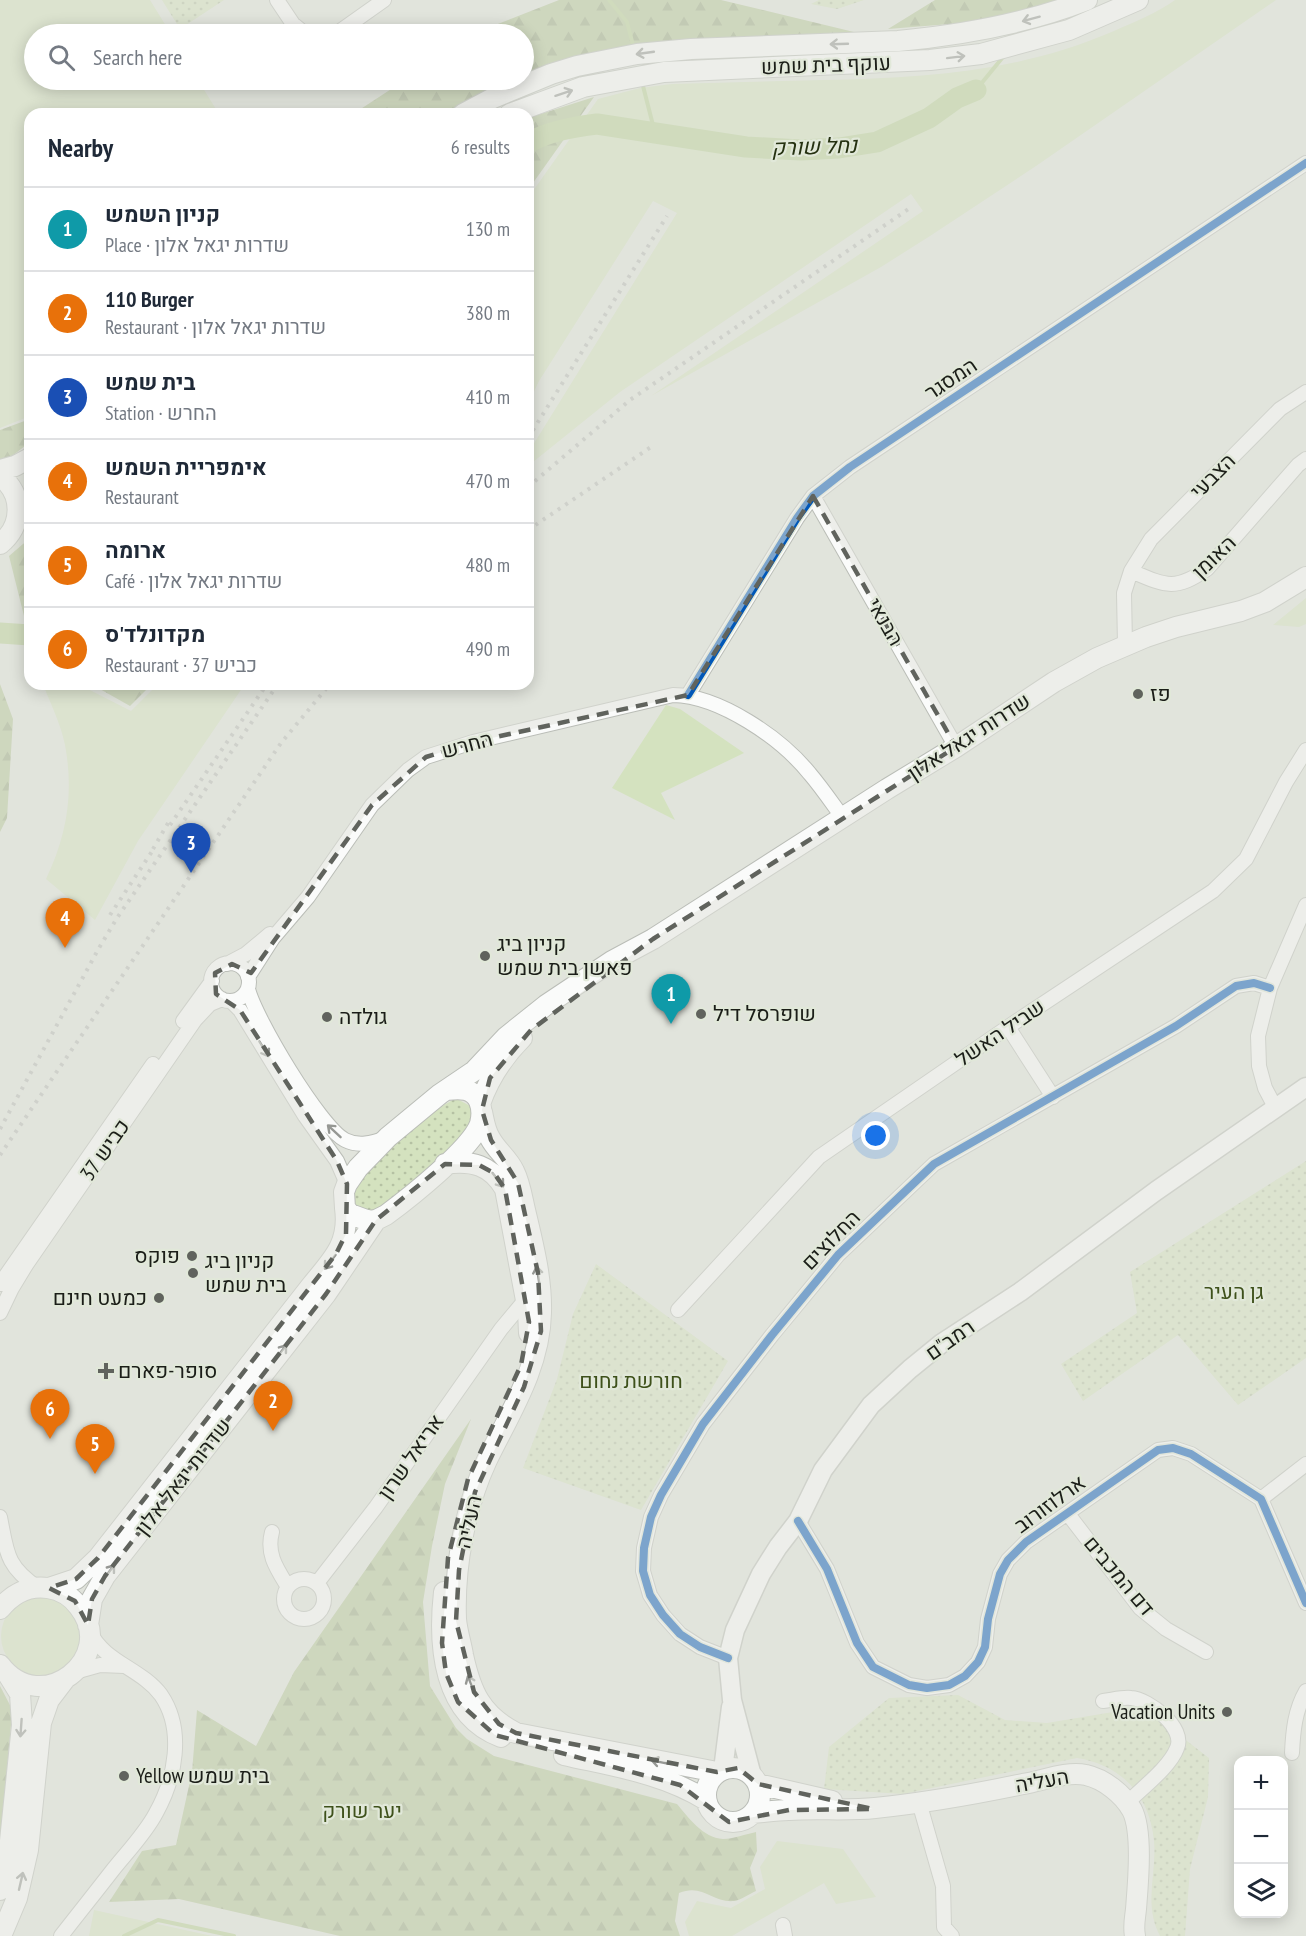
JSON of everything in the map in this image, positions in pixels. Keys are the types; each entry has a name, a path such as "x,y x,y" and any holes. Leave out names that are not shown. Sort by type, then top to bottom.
{"main road":[{"name":"עוקף בית שמש","path":"534,81 577,66 637,54 691,49 898,41 968,33 1062,10 1087,0"},
{"name":"עוקף בית שמש","path":"526,108 583,87 641,75 683,71 897,62 981,54 1069,30 1138,0"},
{"name":"עוקף בית שמש","path":"474,108 512,90"},
{"path":"0,470 24,461"},
{"path":"0,476 15,493 18,517"},
{"path":"0,544 10,534 24,502"},
{"name":"שדרות יגאל אלון","path":"0,1609 19,1592 76,1579 98,1558 342,1244 346,1234 344,1192 358,1168 388,1137 446,1090 474,1071 506,1037 529,1017 612,961 653,939 956,747 1053,682 1125,645 1176,627 1241,611 1265,602 1306,577"},
{"name":"שדרות יגאל אלון","path":"68,1677 79,1667 86,1655 90,1640 92,1599 105,1576 326,1294 376,1220 399,1205 445,1164 475,1132 479,1125 485,1089 498,1067 526,1035 613,974 653,939"},
{"path":"446,1090 465,1089 477,1097 481,1107"},
{"name":"העליה","path":"481,1107 491,1140 508,1160 518,1183 538,1273 541,1312 540,1331 532,1364 511,1416 481,1475 464,1534 456,1621 468,1678 485,1711 499,1724 516,1733 720,1771"},
{"name":"העליה","path":"445,1164 460,1162 479,1165 488,1169 500,1180 505,1189 526,1299 529,1332 521,1365 477,1458 456,1518 443,1601 442,1643 446,1673 452,1689 458,1702 476,1722 495,1735 515,1743 656,1777 680,1785 706,1800"},
{"path":"345,1208 350,1214 363,1220 376,1220"},
{"path":"43,1588 63,1593 75,1601 84,1613 89,1627"},
{"path":"4,1669 20,1682 35,1686 50,1685 68,1677"},
{"path":"0,1890 10,1841 22,1725 20,1694 4,1669"},
{"path":"1,1936 17,1898 28,1850 40,1723 49,1700 68,1677"},
{"path":"738,1768 755,1780 759,1799 753,1814 738,1822 721,1820 714,1815 706,1800 707,1785 720,1771 738,1768"},
{"name":"העליה","path":"753,1814 789,1810 873,1809 1075,1774 1087,1775 1112,1788 1127,1803 1136,1820 1139,1836 1136,1912 1133,1926 1135,1936"},
{"name":"העליה","path":"755,1780 816,1798 873,1809"},
{"name":"העליה","path":"1136,1912 1144,1936"}],"street":[{"path":"277,0 293,24"},
{"path":"350,24 384,0"},
{"name":"המסגר","path":"688,695 797,518 813,496 850,467 1306,163"},
{"name":"הצבעי","path":"1131,571 1147,545 1168,522 1280,409 1306,392"},
{"name":"האומן","path":"1131,571 1154,581 1174,585 1189,581 1207,569 1298,465 1306,459"},
{"name":"הבנאי","path":"813,496 956,747"},
{"path":"1125,645 1124,593 1131,571"},
{"name":"החרש","path":"248,983 273,938 308,897 372,805 408,770 426,757 473,742 673,695 688,695"},
{"path":"688,695 728,710 775,740 809,772 843,818"},
{"name":"שביל האשל","path":"678,1310 819,1157 1008,1027 1213,891 1246,859 1286,782 1306,750"},
{"name":"החרש","path":"226,964 246,954 277,929 308,897"},
{"path":"1275,1107 1264,1088 1259,1066 1258,1036 1270,988 1306,905"},
{"path":"347,1184 338,1161 305,1116 240,1010 213,990 212,981 216,970 226,964 238,965 246,971 253,1006 262,1023 314,1106 332,1129 340,1136 356,1143 373,1142 388,1137"},
{"name":"כביש 37","path":"0,1284 212,981"},
{"path":"226,1000 240,998 248,983"},
{"name":"החלוצים","path":"728,1658 700,1647 680,1634 663,1615 650,1595 643,1571 644,1548 651,1517 661,1495 703,1424 772,1335 838,1255 934,1164 1176,1026 1236,986 1254,983 1270,988"},
{"name":"כביש 37","path":"0,1313 12,1287 26,1265 195,1020 210,1004 226,1000"},
{"path":"1008,1027 1053,1097"},
{"name":"רמב\"ם","path":"755,1780 732,1700 728,1658 735,1630 761,1574 798,1521 823,1470 871,1405 942,1343 1029,1286 1156,1191 1306,1087"},
{"name":"אריאל שרון","path":"317,1583 370,1515 501,1329 526,1299"},
{"path":"501,1329 509,1325 529,1332"},
{"name":"ארלוזורוב","path":"798,1521 827,1569 856,1642 873,1666 909,1685 927,1688 949,1685 964,1676 978,1662 985,1647 988,1619 1000,1574 1008,1560 1026,1542 1158,1450 1173,1448 1191,1454 1261,1499"},
{"path":"1306,1464 1261,1499 1306,1603"},
{"name":"דם המכבים","path":"1068,1514 1140,1608 1166,1629 1206,1652"},
{"path":"0,1517 7,1556 18,1572 43,1588"},
{"path":"272,1532 269,1547 271,1558 288,1587"},
{"path":"305,1579 317,1583 324,1595 324,1602 318,1614 299,1619 288,1612 284,1599 288,1587 292,1582 305,1579"},
{"path":"61,1936 149,1824 163,1799 173,1767 174,1730 170,1713 161,1695 147,1680 99,1646 89,1627"},
{"path":"68,1677 83,1669 100,1665 128,1668"},
{"path":"1292,1753 1294,1723 1300,1701 1306,1690"},
{"path":"1103,1701 1132,1698 1141,1701 1165,1717 1177,1731 1179,1746 1171,1759 1127,1803"},
{"name":"רמב\"ם","path":"720,1771 732,1700"},
{"path":"919,1802 943,1886 944,1933"}],"highlighted area":[{"path":"813,496 956,747 653,939 531,1030 490,1078 482,1110 491,1140 518,1183 538,1273 541,1331 524,1387 475,1492 459,1570 456,1621 474,1692 499,1724 516,1733 717,1772 738,1768 758,1784 873,1809 789,1810 729,1822 680,1785 495,1735 458,1702 446,1673 442,1643 448,1558 468,1479 521,1365 529,1322 505,1189 494,1173 479,1165 445,1164 376,1220 326,1294 105,1576 92,1599 88,1625 75,1601 49,1588 76,1579 98,1558 336,1254 346,1234 347,1184 337,1161 240,1010 216,994 215,973 232,964 251,973 372,805 426,757 473,742 688,695"}],"green space":[{"path":"0,0 150,0 165,24 24,24 24,90 204,90 215,108 24,108 24,418 0,428"},
{"path":"162,0 224,0 188,24 177,24"},
{"path":"559,0 721,0 854,32 845,36 707,38 617,51 534,75 534,24 498,24"},
{"path":"819,0 864,0 837,9 811,4"},
{"path":"935,0 1064,0 987,21 888,29"},
{"path":"1175,0 1276,0 1036,166 930,236 881,267 651,396 923,211 911,194 620,392 534,461 534,443 677,213 653,201 534,391 534,190 598,99 640,88 672,84 861,79 971,70 1043,56 1078,45 1161,9"},
{"path":"390,90 492,90 453,108 362,108"},
{"path":"594,97 534,182 534,116"},
{"path":"24,421 24,447 7,460 0,460 0,430"},
{"path":"24,543 24,616 9,556"},
{"path":"1306,598 1306,624 1299,627 1273,625"},
{"path":"0,684 13,719 7,818 0,832"},
{"path":"45,690 90,690 131,711 152,690 241,690 138,841 95,920 46,879 59,846 67,814 68,763 58,721"},
{"path":"102,690 146,690 130,706"},
{"path":"666,705 680,709 744,753 661,793 675,820 612,788"},
{"path":"453,1100 459,1100 472,1107 473,1120 465,1133 438,1162 402,1192 372,1211 362,1212 353,1203 356,1188 367,1171 405,1134"},
{"name":"גן העיר","path":"1306,1161 1306,1358 1238,1405 1178,1335 1083,1401 1061,1364 1137,1313 1130,1272"},
{"name":"חורשת נחום","path":"596,1264 728,1361 641,1510 523,1468 557,1379 573,1314"},
{"name":"יער שורק","path":"471,1419 445,1484 423,1602 430,1686 456,1728 467,1739 494,1756 677,1804 697,1826 716,1838 727,1839 756,1832 757,1851 750,1868 756,1891 734,1901 726,1901 695,1890 679,1893 675,1921 680,1936 340,1936 179,1899 109,1902 142,1851 176,1845 192,1772 197,1710 256,1746 294,1672"},
{"path":"41,1596 56,1599 69,1608 78,1621 81,1636 78,1651 69,1664 56,1673 41,1676 26,1673 13,1664 4,1651 1,1636 4,1621 13,1608 26,1599"},
{"path":"0,1686 11,1707 11,1725 0,1845"},
{"path":"958,1695 1005,1720 1047,1723 1125,1710 1161,1721 1209,1758 1208,1797 1190,1869 1185,1936 1160,1936 1155,1924 1151,1901 1154,1841 1147,1810 1131,1785 1120,1775 1093,1762 1077,1758 903,1794 824,1789 829,1747 889,1698"},
{"path":"777,1841 843,1849 876,1897 836,1904 824,1883 732,1936 689,1936 685,1922 697,1901 731,1908 765,1889 760,1867"},
{"path":"94,1910 212,1936 89,1936"}],"waterway":[{"path":"609,0 627,22 634,49"},
{"name":"נחל שורק","path":"976,90 1003,57"},
{"path":"643,86 655,133"},
{"name":"נחל שורק","path":"534,140 561,130 597,124 746,147 801,150 839,148 877,142 929,118 957,98 976,90"},
{"name":"נחל שורק","path":"0,633 24,635"},
{"path":"124,1936 158,1920 234,1936"}],"railway":[{"path":"534,482 630,400 910,208"},
{"path":"534,428 667,216"},
{"path":"534,526 651,447"},
{"path":"170,825 263,690"},
{"path":"0,1129 117,918 274,690"},
{"path":"0,1155 281,743 325,690"},
{"path":"153,849 171,818"},
{"path":"110,915 153,850"}],"cycle path":[{"path":"688,695 797,518 813,496 850,467 1306,163"},
{"path":"728,1658 700,1647 680,1634 663,1615 650,1595 643,1571 644,1548 651,1517 661,1495 703,1424 772,1335 838,1255 934,1164 1176,1026 1236,986 1254,983 1270,988"},
{"path":"798,1521 827,1569 857,1643 873,1667 909,1685 927,1688 949,1685 965,1676 978,1662 985,1647 988,1619 1000,1574 1008,1560 1026,1542 1158,1450 1173,1448 1191,1454 1261,1499 1306,1603"}],"place":[{"name":"פז","path":"1138,694"},
{"name":"בית שמש","path":"191,873"},
{"name":"אימפריית השמש","path":"65,948"},
{"name":"קניון ביג פאשן בית שמש","path":"485,956"},
{"name":"שופרסל דיל","path":"701,1014"},
{"name":"גולדה","path":"327,1017"},
{"name":"קניון השמש","path":"671,1024"},
{"name":"פוקס","path":"192,1256"},
{"name":"קניון ביג בית שמש","path":"193,1273"},
{"name":"כמעט חינם","path":"159,1298"},
{"name":"סופר-פארם","path":"106,1371"},
{"name":"110 Burger","path":"273,1431"},
{"name":"מקדונלד'ס","path":"50,1439"},
{"name":"ארומה","path":"95,1474"},
{"name":"Vacation Units","path":"1227,1712"},
{"name":"Yellow בית שמש","path":"124,1776"}]}
